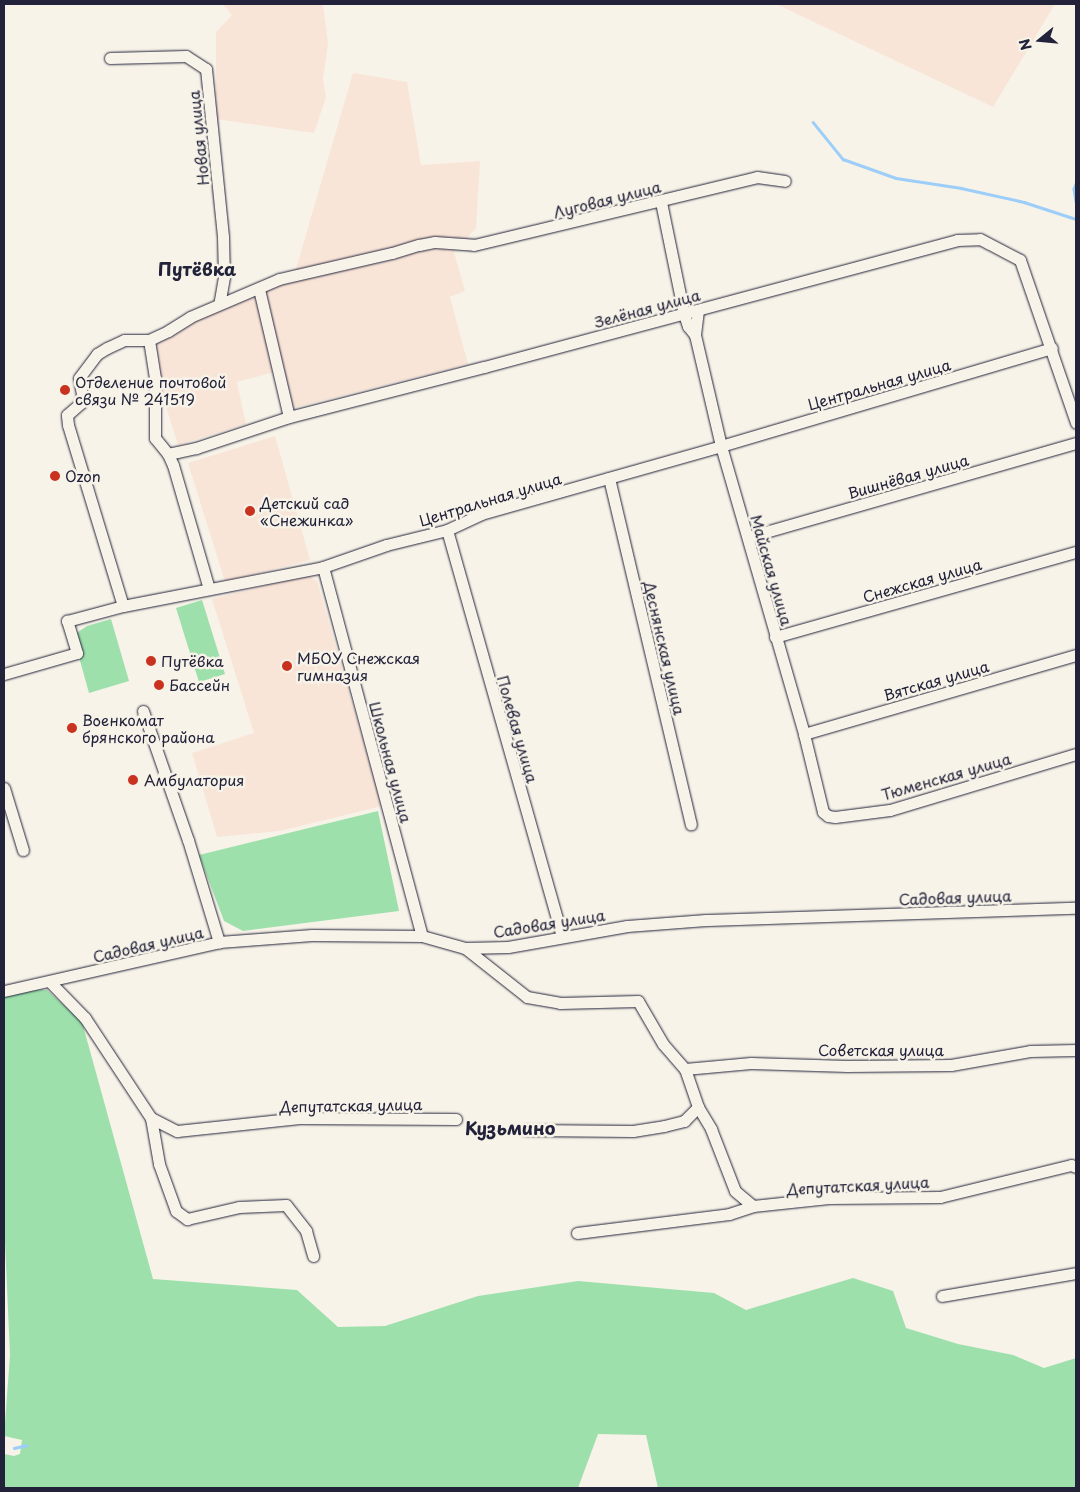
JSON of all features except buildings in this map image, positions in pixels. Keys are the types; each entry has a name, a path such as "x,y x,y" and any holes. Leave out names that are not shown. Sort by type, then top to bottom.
{"street":[{"name":"Новая улица","path":"110,58 186,56 206,69 223,237 224,277 219,304"},
{"name":"Луговая улица","path":"149,340 190,317 279,279 435,242 474,245 661,202 757,177 785,181"},
{"path":"661,202 684,314 688,326 695,335"},
{"name":"Зелёная улица","path":"168,454 196,448 283,418 684,314 957,240 980,239 1020,260 1052,348"},
{"path":"224,277 235,292 244,295"},
{"path":"259,289 283,418"},
{"path":"695,335 698,310"},
{"name":"Майская улица","path":"695,335 721,446 804,734 823,812"},
{"path":"122,606 68,425 67,415 81,403 82,394 79,378 97,354 124,340 149,340 155,378 155,438 168,454 196,537 209,589"},
{"path":"1052,348 1076,423"},
{"name":"Центральная улица","path":"4,674 77,653 68,621 122,606 323,567 386,545 447,530 481,514 721,446 1052,348"},
{"name":"Вишнёвая улица","path":"748,537 1076,443"},
{"name":"Деснянская улица","path":"609,478 691,824"},
{"name":"Полевая улица","path":"447,530 562,936"},
{"name":"Снежская улица","path":"775,637 1076,552"},
{"name":"Школьная улица","path":"323,567 422,936"},
{"name":"Вятская улица","path":"804,734 1076,655"},
{"path":"143,711 193,856 219,942"},
{"name":"Тюменская улица","path":"823,812 828,816 835,817 890,810 1076,754"},
{"path":"4,788 23,850"},
{"name":"Садовая улица","path":"4,991 219,942 312,935 422,936 465,948 508,947 627,926 706,920 1076,908"},
{"path":"465,948 527,997 560,1004 638,1001 663,1044 685,1069 698,1107 711,1129 735,1191 753,1206"},
{"name":"Депутатская улица","path":"50,982 85,1018 151,1118 177,1132 299,1118 456,1119"},
{"name":"Советская улица","path":"685,1069 751,1063 847,1066 951,1064 1030,1051 1076,1050"},
{"path":"525,1130 633,1131 684,1121 698,1107"},
{"path":"151,1118 159,1164 176,1211 188,1219 240,1207 286,1205 306,1232 313,1256"},
{"name":"Депутатская улица","path":"578,1233 729,1214 753,1206 829,1198 940,1197 1071,1165 1076,1167"},
{"path":"942,1296 1076,1272"}],"shaded area":[{"path":"223,4 323,4 328,43 323,79 326,97 314,133 216,119 216,32 232,15"},
{"path":"776,4 1055,4 993,107"},
{"path":"353,73 407,82 421,165 480,161 476,228 454,252 465,291 450,297 468,364 289,409 274,372 237,382 246,424 178,445 148,349 183,322 296,269"},
{"name":"Детский сад «Снежинка»","path":"275,436 310,560 225,582 188,463"},
{"name":"МБОУ Снежская гимназия","path":"307,575 317,581 382,806 280,831 217,837 192,753 254,733 212,599"}],"green space":[{"path":"202,600 225,674 199,682 176,608"},
{"path":"111,619 129,681 89,693 74,639 78,632 87,626"},
{"path":"378,811 399,911 243,931 224,921 199,855"},
{"path":"28,989 47,990 82,1022 153,1279 297,1290 338,1327 385,1326 478,1296 578,1281 714,1293 746,1310 853,1278 893,1291 906,1328 958,1344 1013,1355 1044,1368 1076,1358 1076,1487 658,1488 646,1435 598,1434 578,1488 4,1488 4,1454 14,1456 20,1454 22,1440 4,1436 10,1355 4,1220 4,996"}],"waterway":[{"path":"813,122 843,159 896,178 961,188 1024,202 1076,219"},
{"path":"1076,184 1074,189 1076,202"},
{"path":"14,1448 27,1445"}],"place":[{"name":"Отделение почтовой связи № 241519","path":"65,390"},
{"name":"Ozon","path":"55,476"},
{"name":"Детский сад «Снежинка»","path":"250,511"},
{"name":"Путёвка","path":"151,661"},
{"name":"МБОУ Снежская гимназия","path":"287,666"},
{"name":"Бассейн","path":"159,685"},
{"name":"Военкомат брянского района","path":"72,728"},
{"name":"Амбулатория","path":"133,780"}],"district":[{"name":"Путёвка","path":"197,269"},
{"name":"Кузьмино","path":"510,1128"}]}
